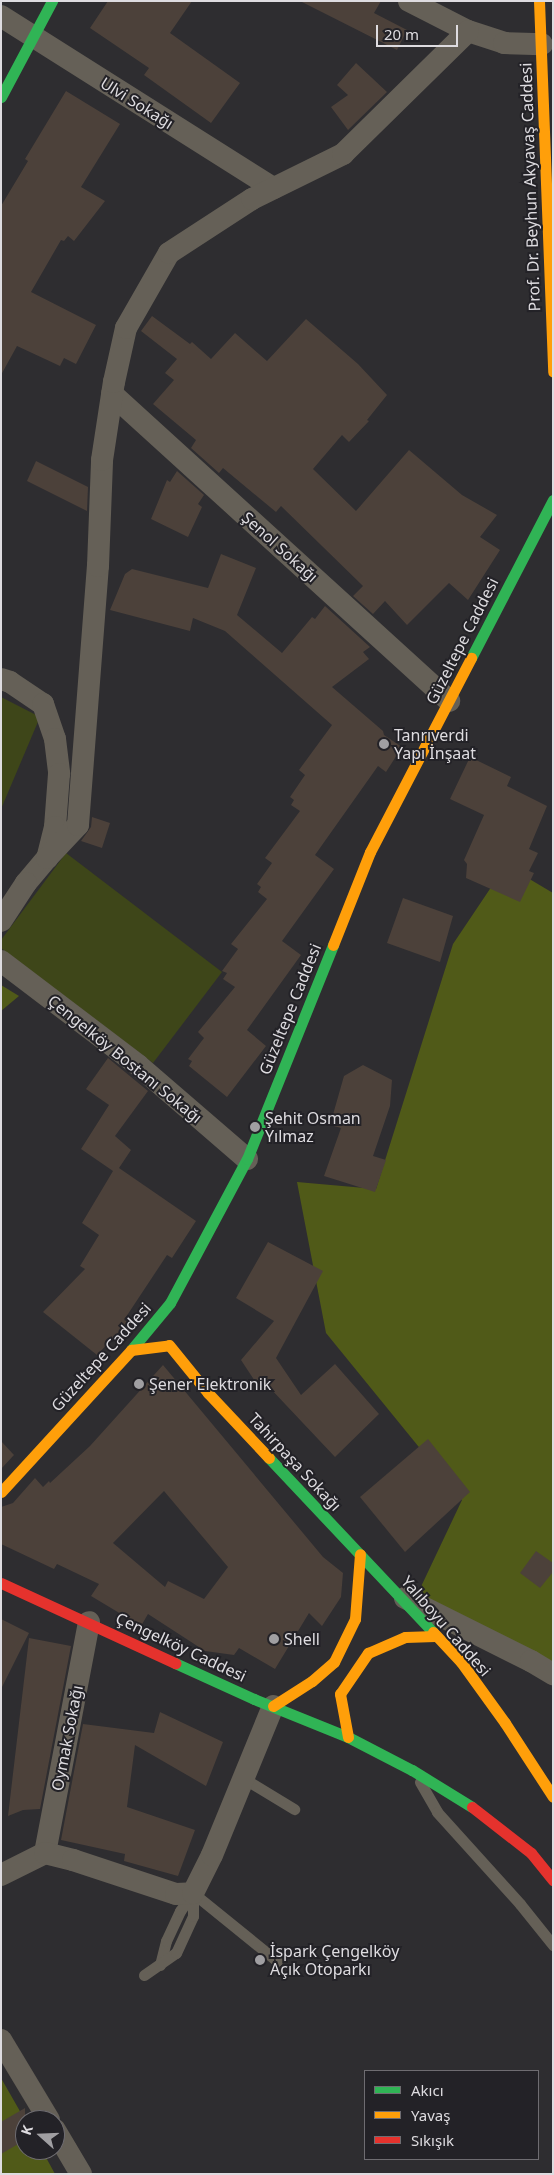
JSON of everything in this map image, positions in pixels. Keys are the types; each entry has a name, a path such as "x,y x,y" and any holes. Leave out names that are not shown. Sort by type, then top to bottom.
{"main road":[{"path":"1,97 52,1"},
{"name":"Prof. Dr. Beyhun Akyavaş Caddesi","path":"539,1 553,372"},
{"name":"Güzeltepe Caddesi","path":"1,1492 132,1350 170,1303 247,1159 370,852 553,500"},
{"path":"170,1303 170,1320"},
{"name":"Tahirpaşa Sokağı","path":"132,1350 169,1341 208,1393 360,1554"},
{"path":"273,1706 312,1682 334,1662 355,1619 360,1554"},
{"name":"Yalıboyu Caddesi","path":"360,1554 467,1670 505,1723 553,1797"},
{"name":"Çengelköy Caddesi","path":"1,1583 254,1699 348,1737"},
{"path":"435,1636 405,1637 368,1653 340,1694 348,1737 362,1746 412,1770 479,1811 532,1853 553,1880"}],"street":[{"path":"409,1 468,31 504,43 542,44"},
{"name":"Ulvi Sokağı","path":"1,16 273,188"},
{"path":"1,921 47,858 78,825 98,566 102,460 112,394 126,328 169,253 252,199 343,154 468,31"},
{"name":"Şenol Sokağı","path":"112,394 449,701"},
{"path":"1,679 10,682 43,704 55,739 58,774 55,827 47,858"},
{"name":"Çengelköy Bostanı Sokağı","path":"1,961 138,1065 247,1159"},
{"path":"397,1594 531,1661 553,1674"},
{"name":"Oymak Sokağı","path":"45,1854 89,1622"},
{"path":"1,1876 45,1854 73,1860 176,1894 192,1892 212,1855 273,1706"},
{"path":"1,2040 43,2110"},
{"path":"65,2147 81,2174"}],"lane":[{"path":"412,1770 437,1812 520,1904 553,1945"},
{"path":"243,1778 294,1809"},
{"path":"144,1975 160,1965 166,1941 180,1911 192,1892 207,1902 278,1961"}],"green space":[{"path":"1,697 40,717 1,809"},
{"path":"66,853 222,972 153,1063 1,948 1,940"},
{"path":"506,865 553,893 553,1676 418,1593 462,1500 326,1333 297,1182 376,1189 453,944"},
{"path":"1,985 19,996 1,1011"},
{"path":"1,2078 19,2110 15,2110 15,2160 47,2160 55,2174 1,2174"}],"building":[{"path":"108,1 192,1 170,33 240,83 211,123 144,75 149,68 90,28"},
{"path":"300,1 381,1 374,13 407,30 397,50"},
{"path":"356,63 387,92 348,130 331,107 348,95 337,85"},
{"path":"66,91 120,124 81,187 105,201 74,241 68,236 64,241 61,240 31,292 96,325 76,364 64,358 60,366 17,346 1,375 1,206 28,161 25,159"},
{"path":"152,316 190,344 192,342 211,359 235,333 267,361 306,319 358,364 387,395 367,420 369,421 349,442 342,435 313,469 356,511 409,450 462,495 497,515 480,537 500,550 468,600 449,583 407,625 385,601 373,614 353,596 363,586 281,506 276,512 223,468 219,473 191,448 196,440 153,404 174,380 165,373 177,359 141,331"},
{"path":"36,461 88,487 87,511 27,481"},
{"path":"177,471 204,495 198,504 202,507 188,537 151,519 167,480 170,482"},
{"path":"221,554 256,568 237,615 282,653 312,617 315,619 325,606 370,647 363,652 369,659 332,687 383,731 384,735 402,747 386,772 378,766 315,855 334,869 282,941 301,955 247,1030 266,1046 227,1097 189,1066 192,1061 188,1059 204,1038 198,1032 235,987 223,979 227,973 222,971 238,949 231,944 267,899 258,892 261,887 257,884 272,863 265,858 300,811 291,805 294,800 290,797 305,775 299,770 332,725 225,631 193,618 190,631 110,610 125,574 132,569 208,588"},
{"path":"470,757 511,777 507,786 547,806 529,849 538,853 529,871 534,873 520,902 466,878 467,864 464,860 484,815 450,799"},
{"path":"92,817 110,823 102,848 81,841 91,827"},
{"path":"403,898 453,916 440,962 387,943"},
{"path":"108,1058 148,1091 115,1136 131,1150 119,1168 196,1221 172,1258 167,1255 124,1320 128,1322 97,1355 43,1312 85,1269 80,1266 99,1235 82,1223 113,1171 81,1149 109,1105 86,1089"},
{"path":"363,1065 392,1080 390,1106 373,1156 386,1160 375,1192 324,1176 341,1128 330,1125 344,1076"},
{"path":"268,1242 323,1271 276,1358 301,1395 335,1364 379,1414 335,1457 269,1387 262,1392 241,1360 274,1321 236,1298"},
{"path":"163,1365 323,1557 343,1573 341,1597 322,1626 309,1613 275,1669 239,1648 234,1655 205,1651 148,1614 141,1626 91,1596 99,1584 57,1564 54,1569 1,1544 1,1507 13,1503 35,1478 43,1487 49,1481 50,1483 90,1446","holes":["164,1491 228,1567 204,1599 168,1581 165,1587 113,1543"]},
{"path":"428,1439 470,1492 405,1552 360,1497"},
{"path":"1,1441 14,1455 1,1469"},
{"path":"536,1551 553,1563 553,1572 540,1588 520,1573"},
{"path":"1,1619 29,1633 1,1689"},
{"path":"29,1638 71,1646 40,1809 23,1810 8,1816"},
{"path":"160,1712 223,1742 206,1786 135,1745 127,1807 195,1830 178,1876 124,1861 125,1854 61,1840 83,1724 154,1733"},
{"path":"15,2114 15,2146 1,2154 1,2122"}],"traffic: fast":[{"path":"1,97 52,1"},
{"path":"471,658 553,500"},
{"path":"131,1350 170,1303 247,1159 333,945"},
{"path":"269,1458 433,1632"},
{"path":"175,1663 254,1699 348,1737 412,1770 472,1807"}],"traffic: slow":[{"path":"539,1 553,372"},
{"path":"333,945 370,852 471,658"},
{"path":"1,1492 131,1350 169,1345 208,1393 269,1458"},
{"path":"273,1706 312,1681 334,1662 355,1619 360,1554"},
{"path":"433,1632 461,1662 505,1723 553,1797"},
{"path":"348,1737 340,1694 368,1653 405,1637 435,1636"}],"traffic: jam":[{"path":"1,1583 175,1663"},
{"path":"472,1807 531,1853 553,1880"}],"place":[{"name":"Tanrıverdi Yapı İnşaat","path":"384,744"},
{"name":"Şehit Osman Yılmaz","path":"255,1127"},
{"name":"Şener Elektronik","path":"139,1384"},
{"name":"Shell","path":"274,1639"},
{"name":"İspark Çengelköy Açık Otoparkı","path":"260,1960"}]}
